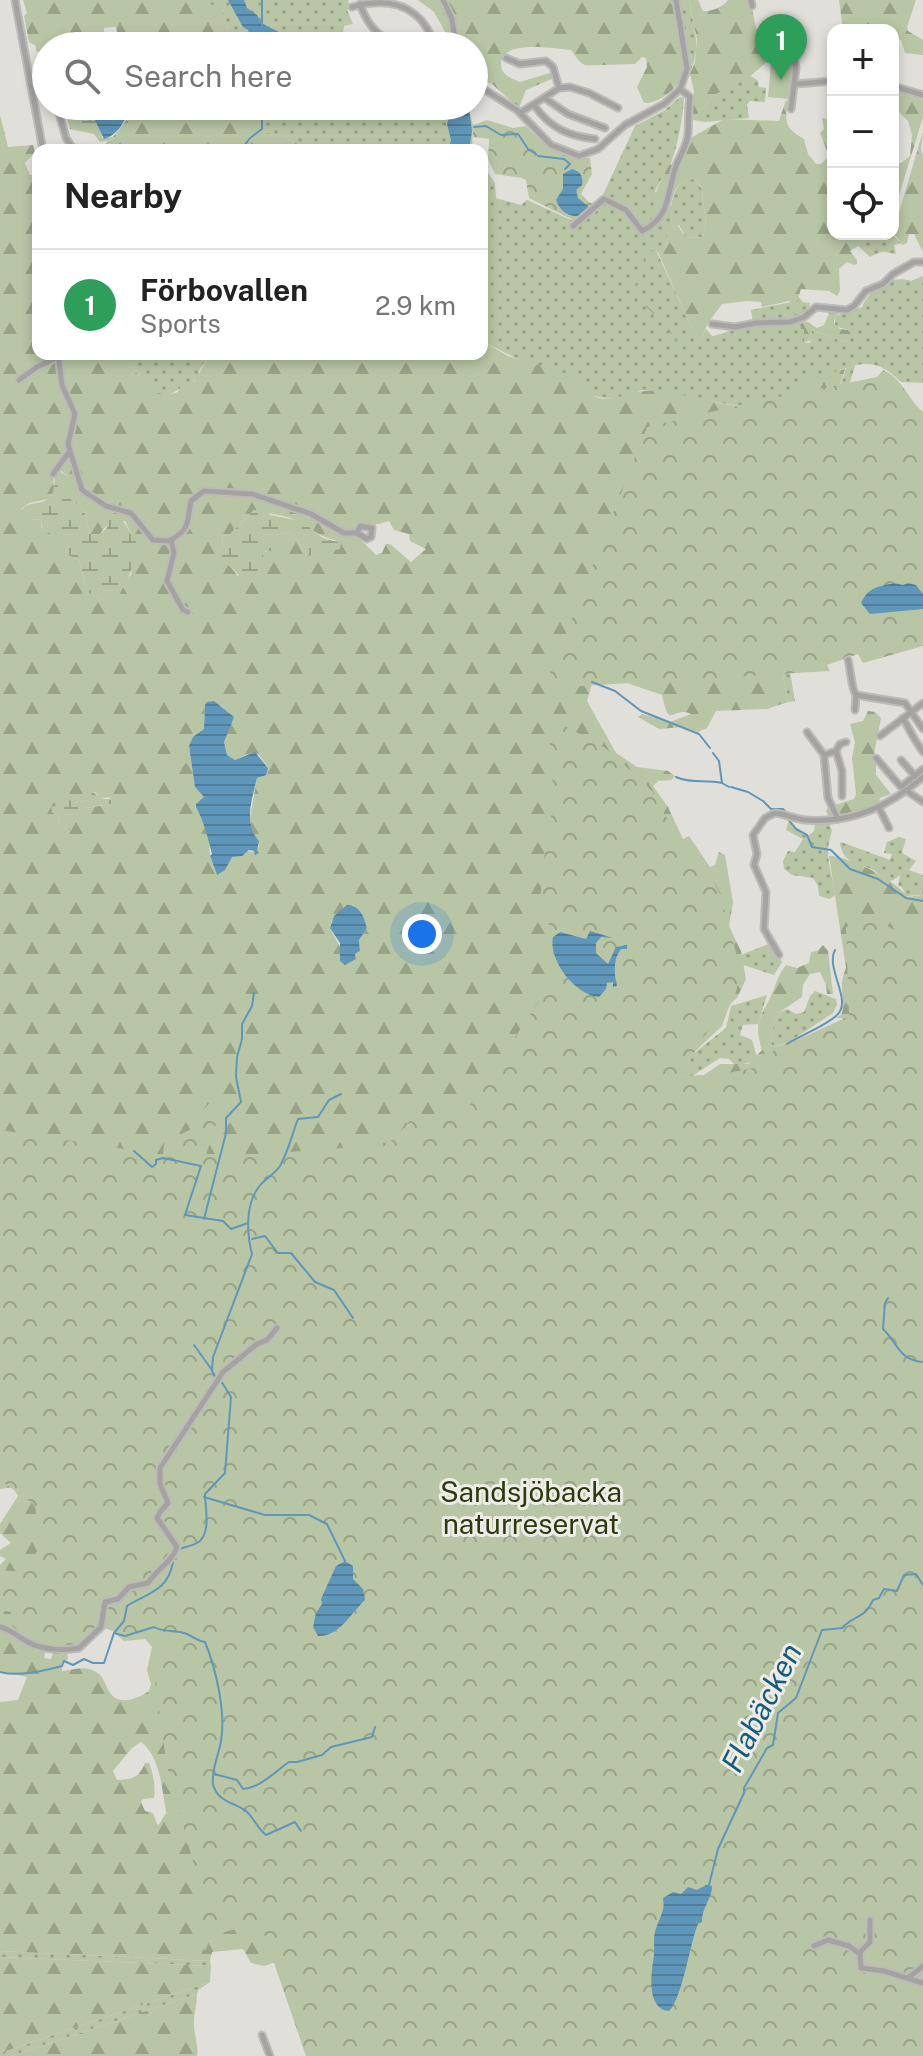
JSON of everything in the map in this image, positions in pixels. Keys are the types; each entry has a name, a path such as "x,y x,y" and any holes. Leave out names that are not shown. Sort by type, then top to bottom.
{"street":[{"path":"15,0 32,90"},
{"path":"352,7 378,0 403,5 423,21 429,32"},
{"path":"443,0 454,32"},
{"path":"488,92 520,113 551,145 583,156 598,149 625,125 664,104 680,89 687,69 676,0"},
{"path":"360,4 377,32"},
{"path":"791,41 796,66 791,109"},
{"path":"506,58 522,64 546,61 553,67 559,88"},
{"path":"796,84 827,81"},
{"path":"520,113 559,88 581,89 618,108"},
{"path":"899,88 923,95"},
{"path":"573,226 604,199 626,210 642,231 662,216 688,135 690,98 680,89"},
{"path":"545,98 568,114 605,128"},
{"path":"534,105 558,129 574,136 595,139"},
{"path":"37,120 42,144"},
{"path":"61,120 70,144"},
{"path":"712,324 735,327 762,322 791,322 804,317 815,307 847,310 866,291 883,284 914,262 923,262"},
{"path":"19,380 50,360"},
{"path":"62,360 62,385 75,414 70,451 84,493 106,506 131,513 153,540 171,540 187,527 191,501 204,491 256,495 311,514 348,535 357,533"},
{"path":"53,474 70,451"},
{"path":"171,540 174,553 167,581 183,610 188,612"},
{"path":"848,660 856,695 855,710"},
{"path":"856,695 903,702 923,729"},
{"path":"880,736 922,705"},
{"path":"903,718 923,752"},
{"path":"807,732 824,755 828,798 838,819"},
{"path":"824,755 836,751 840,744 846,742"},
{"path":"836,751 842,771 842,796"},
{"path":"876,758 901,787 923,769"},
{"path":"901,760 915,776"},
{"path":"779,955 764,929 766,891 754,865 757,854 753,835 765,818 772,813 805,820 838,819 879,808 923,777"},
{"path":"907,791 923,802"},
{"path":"879,808 889,828"},
{"path":"0,1627 39,1646 56,1650 79,1648 101,1627 105,1602 118,1599 129,1587 148,1583 156,1570 171,1560 176,1545 157,1518 168,1503 159,1473 205,1397 226,1370 257,1344 267,1340 277,1328"},
{"path":"859,1953 871,1941 870,1920"},
{"path":"814,1946 828,1940 849,1946 859,1953 861,1968 923,1983"},
{"path":"908,1978 923,1966"},
{"path":"262,2035 270,2056"}],"green space":[{"path":"23,0 196,0 223,8 227,32 117,32 116,27 104,28 104,32 32,32 32,44 29,42 24,16 27,13"},
{"path":"196,0 348,0 350,8 347,10 353,24 344,26 343,32 227,32 223,9"},
{"path":"418,0 673,0 684,70 677,84 665,96 644,103 637,87 647,67 646,58 642,57 635,64 585,65 571,50 518,48 503,57 501,66 505,74 520,82 553,72 554,78 526,90 519,108 488,82 488,32 445,32 434,12"},
{"path":"677,0 689,0 696,43 691,70 689,70"},
{"path":"689,0 698,0 703,11 706,11 720,7 728,0 750,0 756,28 768,37 771,58 747,79 714,95 693,120 694,91 690,74 695,62 697,39"},
{"path":"839,0 916,0 907,27 908,31 923,40 923,55 905,53 899,39 899,24 842,24"},
{"path":"771,62 793,64 790,99 768,97"},
{"path":"751,76 758,81 759,87 766,88 765,102 750,101 747,105 749,118 705,122 693,120 714,95"},
{"path":"899,90 923,100 923,117 899,195 899,163 910,156 912,135 908,121 899,112"},
{"path":"680,97 684,98 676,148 655,192 671,206 678,187 684,181 695,179 702,189 705,231 703,237 686,238 679,225 668,231 666,246 657,252 699,344 706,329 712,336 753,323 751,310 797,301 798,296 803,302 810,303 806,321 800,324 804,329 804,343 810,343 812,330 845,342 848,330 835,326 835,316 862,307 870,294 889,281 911,281 923,276 923,383 901,382 885,369 873,365 853,366 793,566 782,626 795,701 788,702 774,626 784,564 846,368 826,376 794,397 740,406 642,390 619,399 591,396 488,344 488,173 495,183 496,198 521,205 527,200 580,224 595,212 635,126 665,110"},
{"path":"786,100 788,125 804,139 808,154 816,164 827,158 827,240 863,240 850,251 857,264 847,262 839,269 840,291 837,296 829,291 801,289 797,301 792,303 762,307 761,302 722,304 708,323 699,345 658,252 644,256 643,269 640,276 634,286 634,295 661,320 633,295 632,285 640,275 643,254 666,246 668,231 675,221 686,238 703,237 705,231 702,188 695,179 677,187 664,216 658,216 653,208 657,190 670,164 675,167 689,139 725,119 779,121"},
{"path":"0,115 8,147 32,145 32,155 25,163 32,175 32,360 127,360 153,390 168,394 178,392 182,383 195,381 207,360 488,360 488,344 508,356 583,379 587,392 598,398 658,391 739,406 795,396 799,385 807,379 845,369 784,564 774,626 788,702 767,709 716,711 707,728 698,732 683,727 659,729 638,717 642,714 670,722 691,714 680,712 670,715 662,695 621,681 592,684 587,701 616,753 637,767 668,771 675,776 671,780 658,781 653,786 668,807 683,839 689,836 710,867 715,865 719,852 725,855 733,902 729,926 741,951 746,979 737,998 730,1004 722,1026 688,1058 679,1074 704,1075 720,1064 748,1064 762,1050 759,1024 786,965 797,968 809,963 811,952 823,945 828,951 833,994 827,994 820,972 810,974 803,985 802,997 780,1012 773,1025 771,1044 774,1047 782,1045 834,1018 784,1048 923,1375 923,1662 340,1940 264,1966 251,1963 243,1949 212,1952 210,1961 0,1951 0,1702 18,1700 27,1677 0,1671 0,1628 46,1649 44,1658 51,1659 54,1650 67,1650 68,1659 62,1664 62,1671 80,1668 94,1671 117,1699 133,1699 149,1691 151,1684 147,1670 152,1647 145,1639 124,1641 117,1635 140,1627 145,1519 91,1634 24,1638 12,1629 0,1626 0,1565 6,1559 0,1556 0,1550 11,1543 0,1533 0,1524 18,1496 13,1487 0,1489","holes":["61,471 69,477 63,489 84,510 90,534 99,535 108,524 125,521 136,544 131,575 119,594 105,601 87,592 79,560 68,555 67,542 42,528 41,520 29,518 21,509 29,503 49,499 54,491 53,477","254,510 294,519 336,540 317,554 308,556 291,532 275,535 267,552 262,552 238,576 218,552 223,547 222,535 228,536","389,521 394,530 409,534 410,541 426,549 411,562 390,544 386,544 382,553 376,555 353,532 356,525","212,701 223,708 231,720 224,742 227,755 235,760 252,753 258,754 268,767 263,776 257,778 249,823 259,853 245,852 234,856 217,875 210,857 209,835 196,807 204,797 194,778 189,746 204,729 205,705","95,792 101,799 109,797 112,804 85,808 70,825 59,822 58,816 52,812 58,805 62,812 65,805 88,800","357,909 361,912 367,928 359,940 360,951 355,954 356,959 348,962 330,928 332,920","141,1742 156,1764 166,1812 169,1814 166,1813 158,1826 153,1813 145,1811 141,1802 154,1798 154,1780 149,1763 145,1763 138,1775 131,1778 117,1780 113,1771"]},
{"path":"822,118 827,119 827,151 820,133 824,129"},
{"path":"68,120 96,120 102,138 113,137 129,120 127,128 120,130 114,139 100,142 94,134 70,129"},
{"path":"129,120 260,120 263,131 281,134 298,144 106,144 120,130 127,128"},
{"path":"260,120 472,120 473,125 472,144 298,144 281,134 263,131"},
{"path":"487,120 513,128 526,126 555,150 590,158 592,174 581,194 596,204 577,222 529,198 526,180 495,174 488,159 489,139 473,137 473,125"},
{"path":"923,131 923,252 914,234 909,234 907,243 902,245 899,240 899,212"},
{"path":"862,240 898,240 901,243 894,245 896,254 884,252 870,257 858,246"},
{"path":"830,311 842,312 835,316 834,323 840,329 848,330 853,337 845,342 812,330 811,340 804,343 804,329 800,324 808,322 817,328 824,325"},
{"path":"127,360 206,360 199,371 199,378 167,396 149,389"},
{"path":"883,370 895,378 923,412 923,646 863,663 858,654 827,665 830,671 545,686 647,427 877,377"},
{"path":"57,470 69,477 64,489 68,497 84,510 90,534 99,535 107,528 106,519 116,518 123,521 134,537 135,561 116,602 109,603 87,592 79,560 68,555 67,542 43,530 41,520 28,519 20,512 26,506 51,496"},
{"path":"254,510 266,510 270,515 301,521 323,538 341,543 340,549 308,556 291,532 275,535 271,551 262,552 265,564 249,577 242,578 220,560 218,552 223,547 222,535 228,536"},
{"path":"868,711 875,712 881,718 873,760 876,775 891,794 880,798 878,807 829,818 828,807 854,799 856,794 852,758 855,742 850,724 863,721"},
{"name":"Sandsjöbacka naturreservat","path":"548,717 604,747 653,792 657,804 683,841 700,856 720,894 741,971 734,1000 701,1040 678,1083 753,1068 765,1055 849,1016 846,927 871,918 923,944 923,2056 306,2056 260,1922 211,1936 205,1952 197,1876 167,1767 153,1666 160,1659 161,1648 141,1634 135,1639 99,1626 79,1646 42,1644 26,1637 10,1624 11,1612 0,1610 0,1570 23,1572 40,1547 35,1505 0,1480 0,1130 163,1155 164,1143 193,1128 195,1119 215,1097 222,1105 206,1155 225,1157 381,1145 394,1139 413,1117 422,1115 459,1122 571,953 551,931 540,900 547,832 554,806"},
{"path":"93,792 102,799 113,799 112,804 85,808 66,834 62,834 58,816 51,807 58,805 64,811 64,797 74,803 88,800"},
{"path":"789,819 802,834 808,836 814,831 815,823 829,823 832,831 828,855 835,895 830,899 819,896 813,878 792,875 784,869 783,861 788,851 795,852 803,839 786,830"},
{"path":"899,837 906,839 902,853 916,861 909,870 923,875 923,895 906,896 902,887 898,886 900,875 889,881 875,871 852,862 840,844 890,860 892,854 884,853 887,842"},
{"path":"829,856 872,870 908,897 923,895 923,1269 842,1018 835,1018 843,1010 842,982 846,968"},
{"path":"771,943 782,962 774,975 743,965 741,955"},
{"path":"815,991 836,999 833,1013 789,1042 774,1047 771,1044 773,1025 780,1012 787,1009 796,1014 804,1012"},
{"path":"767,995 758,1024 743,1025 740,1035 752,1040 755,1059 735,1065 729,1059 720,1058 689,1078 679,1074 688,1058 726,1028 731,1006"},
{"path":"0,1951 210,1961 211,1966 0,1957"},
{"path":"0,1957 211,1966 210,1982 0,2053"},
{"path":"210,1982 197,1994 12,2056 0,2056 0,2053"},
{"path":"197,1994 194,2025 197,2056 12,2056"}],"water":[{"path":"228,0 244,0 247,8 263,24 279,32 249,32"},
{"path":"95,120 124,120 113,134 104,139"},
{"path":"448,120 470,120 470,144 450,144"},
{"path":"572,169 582,179 582,185 576,190 578,198 589,207 587,213 577,216 564,212 556,200 563,189 563,174"},
{"path":"894,583 916,585 923,594 923,609 870,614 861,603 867,593"},
{"path":"214,701 234,717 224,742 227,755 235,760 255,752 268,768 266,775 257,778 250,811 251,827 259,841 259,853 255,855 254,851 249,850 242,856 232,857 225,870 217,875 206,830 196,807 204,797 195,787 189,746 193,737 204,729 205,705"},
{"path":"347,905 359,910 367,928 359,940 360,951 355,954 356,959 345,965 340,961 340,943 330,928 334,916"},
{"path":"590,931 613,938 601,937 596,943 596,953 608,964 616,947 627,945 627,949 621,949 618,953 615,962 617,986 613,987 613,982 607,983 599,997 581,990 565,975 553,946 553,937 560,932 586,939"},
{"path":"345,1561 353,1566 353,1579 363,1589 365,1600 339,1628 318,1636 313,1627 321,1599 336,1566"},
{"path":"706,1885 712,1886 712,1890 702,1922 695,1932 678,1994 669,2011 662,2009 653,1997 651,1980 654,1935 663,1911 663,1898 673,1892 681,1894 688,1887 697,1890"}],"waterway":[{"path":"262,0 262,25"},
{"path":"246,144 262,129 262,120"},
{"path":"474,127 486,126 501,135 518,134 528,149 536,154"},
{"path":"538,156 564,159 570,164 565,169"},
{"path":"592,682 615,691 641,711 699,734 710,748"},
{"path":"713,753 719,761 722,783 729,787"},
{"path":"676,777 722,783"},
{"path":"731,787 748,792 771,809 783,809 789,815"},
{"path":"788,819 796,829 807,835 812,847 831,850 850,869 878,879 906,898 923,901"},
{"path":"787,1044 827,1023 841,1009 841,993 833,966 835,950"},
{"path":"204,1219 226,1133 226,1118 241,1102 236,1077 237,1057 242,1024 252,1006 254,993"},
{"path":"216,1377 212,1371 213,1357 252,1254 248,1221 254,1195 280,1166 298,1119 318,1117 329,1100 341,1094"},
{"path":"134,1151 152,1167 156,1160 163,1158 201,1166 185,1215 223,1221 231,1229 248,1223"},
{"path":"252,1239 265,1236 277,1252"},
{"path":"278,1253 291,1253 315,1282 334,1290 353,1318"},
{"path":"888,1298 883,1329 903,1354 922,1362"},
{"path":"194,1345 212,1370"},
{"path":"179,1549 202,1539 206,1527 205,1494 225,1473 231,1397 221,1381"},
{"path":"204,1497 265,1515 309,1515 327,1524 345,1561"},
{"path":"0,1672 31,1673 62,1666 64,1661 73,1665 84,1659 104,1663 114,1633 124,1621 127,1606 162,1585 173,1562"},
{"name":"Flabäcken","path":"709,1885 718,1849 744,1788 767,1748 773,1745 778,1713 796,1698 822,1630 842,1628 863,1614 884,1589 897,1591 904,1575 916,1574 923,1585"},
{"path":"114,1633 125,1636 154,1627 183,1633 205,1642 216,1678 222,1717 221,1741 213,1774 215,1790 222,1798 246,1811 266,1835 295,1822 301,1831"},
{"path":"214,1774 237,1780 243,1789 249,1788 289,1762 322,1755 331,1747 372,1737 375,1727"}],"place":[{"name":"Förbovallen","path":"781,80"}]}
